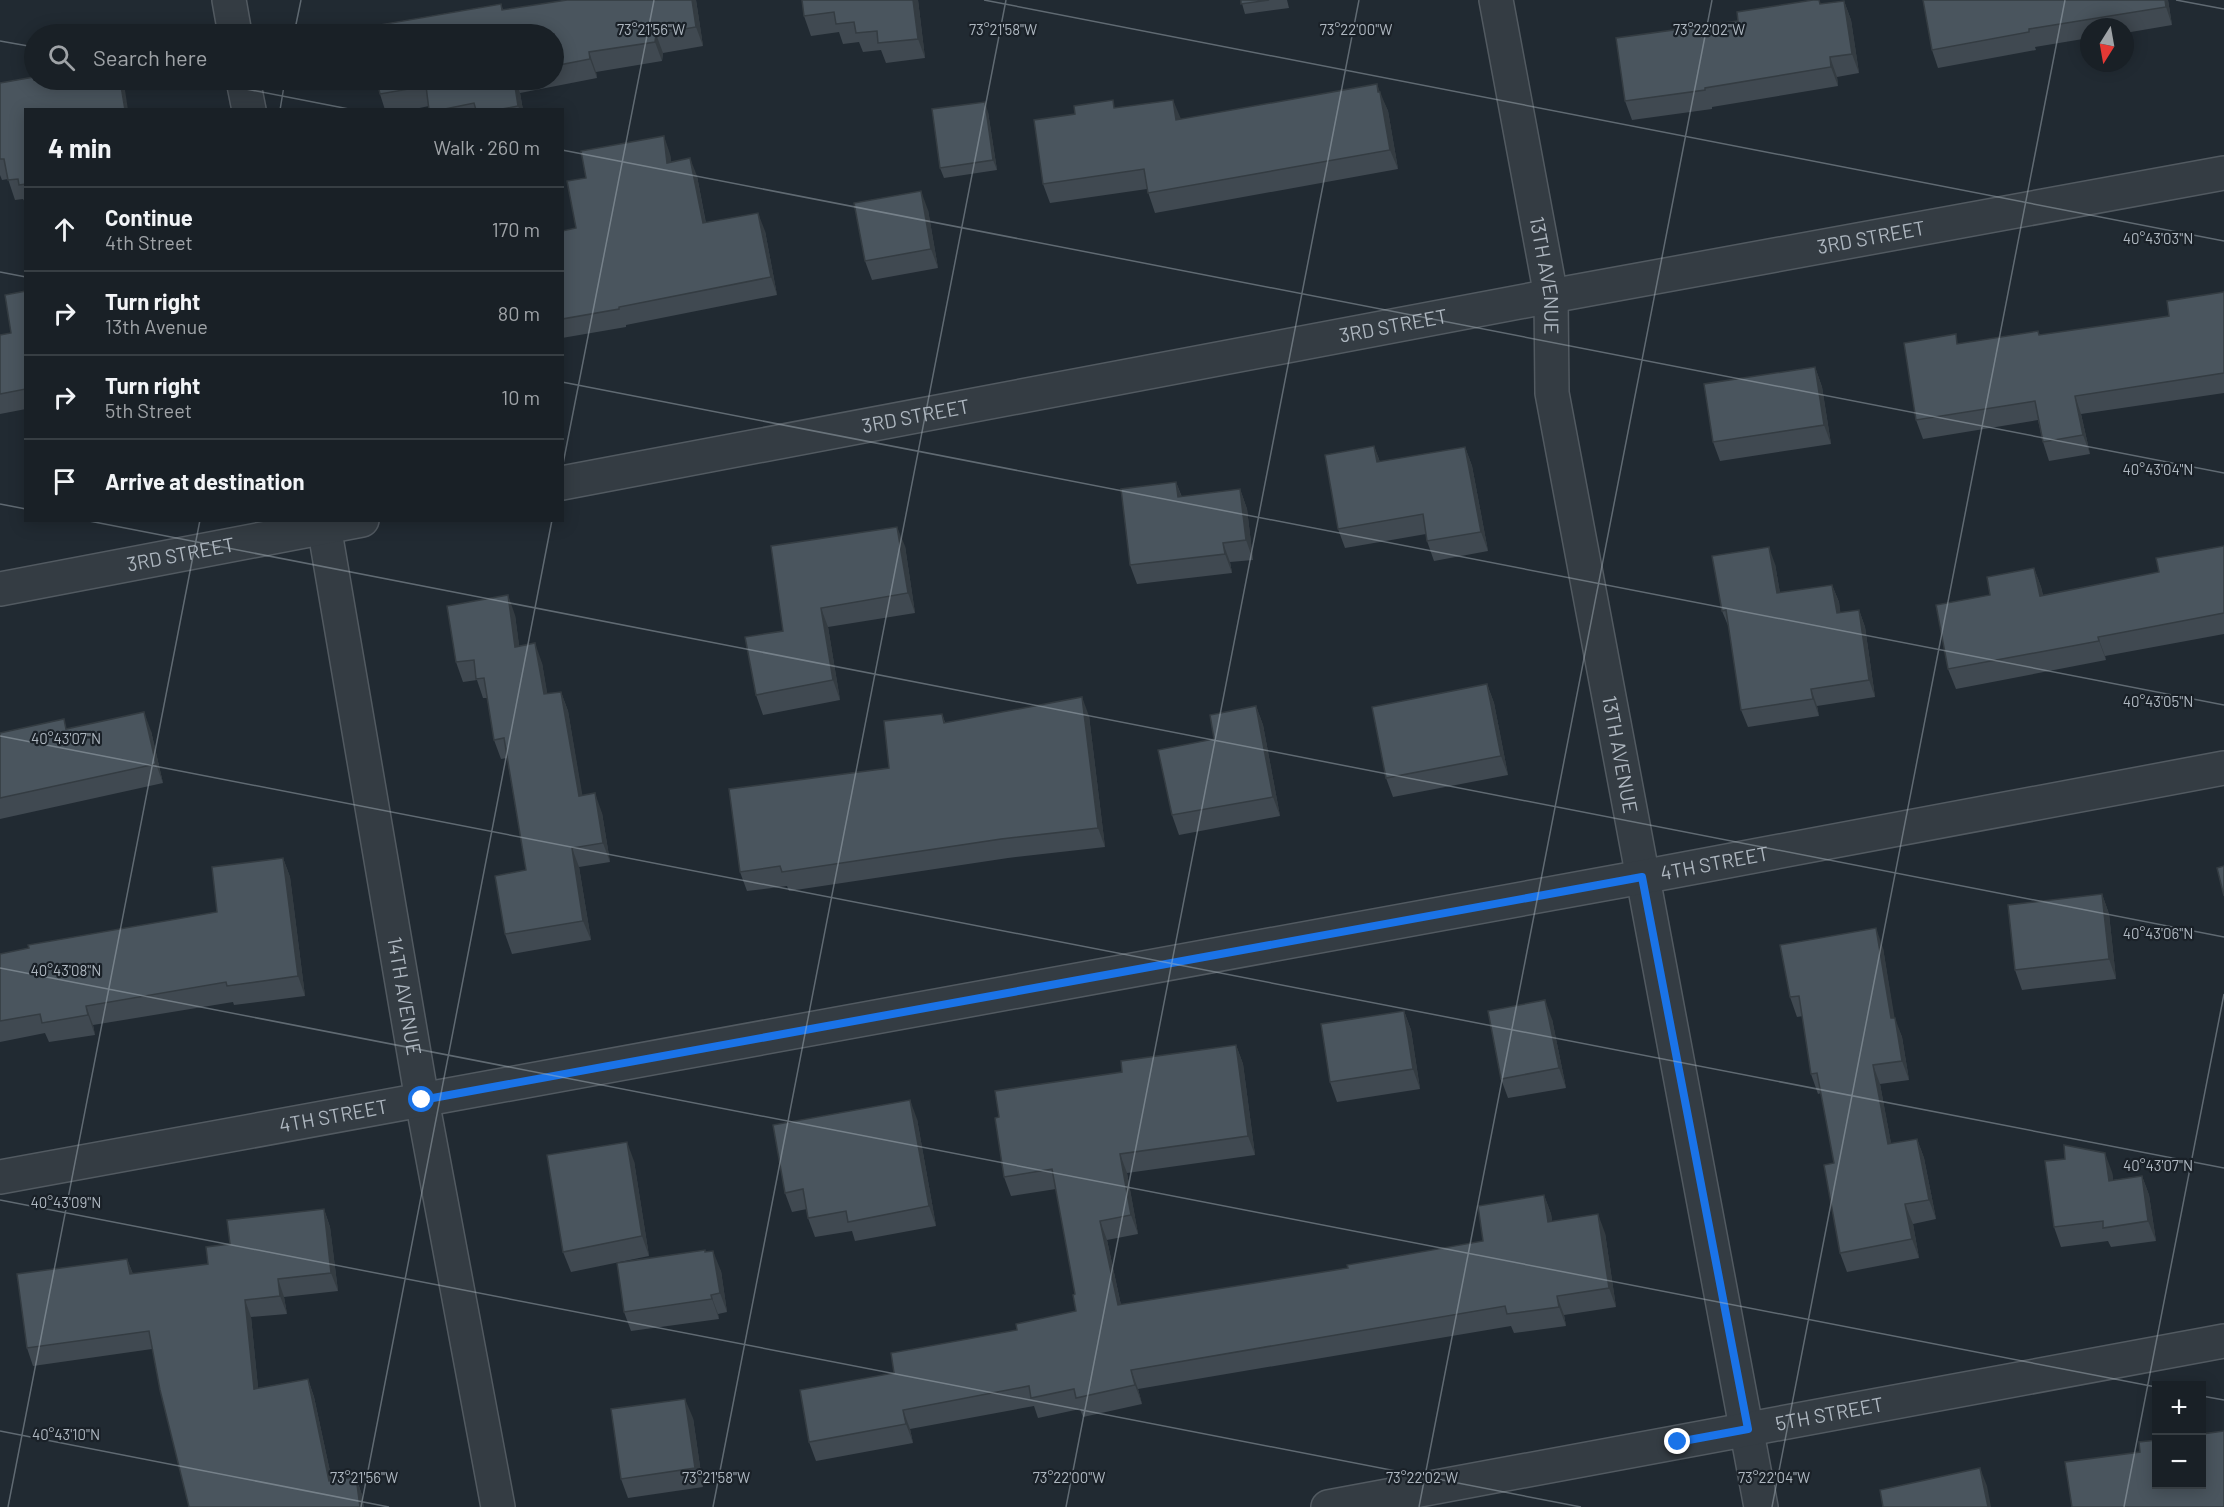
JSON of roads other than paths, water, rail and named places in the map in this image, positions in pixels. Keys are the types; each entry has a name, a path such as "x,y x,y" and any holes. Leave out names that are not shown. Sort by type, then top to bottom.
{"street":[{"path":"229,0 233,24"},
{"name":"13TH AVENUE","path":"1496,0 1551,296 1552,393 1761,1507"},
{"path":"245,90 249,108"},
{"name":"3RD STREET","path":"564,483 1551,296 2224,173"},
{"name":"3RD STREET","path":"0,589 342,522"},
{"name":"14TH AVENUE","path":"323,524 422,1100 498,1507"},
{"name":"4TH STREET","path":"0,1177 1642,877 2224,768"},
{"name":"5TH STREET","path":"1328,1507 2224,1341"}]}
